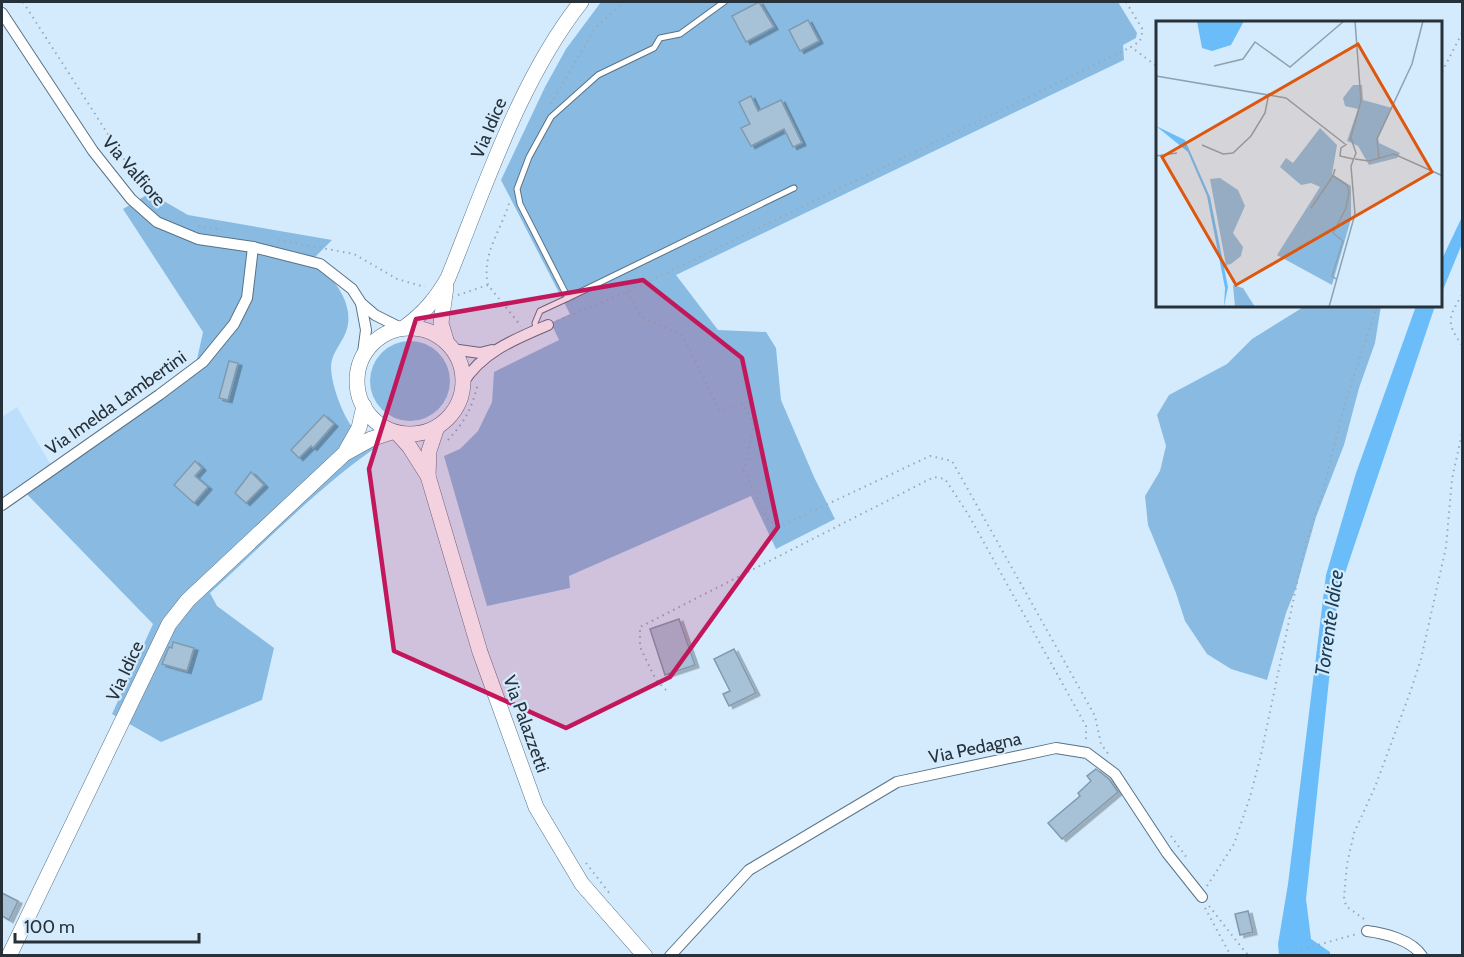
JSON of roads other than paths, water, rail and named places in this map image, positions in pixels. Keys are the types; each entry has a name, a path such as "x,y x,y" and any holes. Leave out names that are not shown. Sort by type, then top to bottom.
{"main road":[{"name":"Via Idice","path":"9,956 169,624 188,600 344,454 355,439 360,428 364,406 357,391 357,371 363,353 380,336 403,328 422,314 437,298 448,278 529,84 570,15 581,2"},
{"name":"Via Idice","path":"448,278 441,323 449,345 464,370 463,383"},
{"path":"403,328 422,328 449,345"},
{"path":"436,427 449,418 460,401 463,383"},
{"path":"364,406 373,420 395,433"},
{"name":"Via Idice","path":"344,454 370,439 395,433 414,435 436,427"},
{"name":"Via Palazzetti","path":"428,476 429,451 436,427"},
{"name":"Via Palazzetti","path":"395,433 409,446 428,476 480,652 536,807 582,884 645,956"}],"street":[{"name":"Via Valfiore","path":"2,13 93,152 131,199 157,222 198,239 253,247 320,264 352,289 361,303 375,315 403,328"},
{"name":"Via Imelda Lambertini","path":"2,505 203,362 234,324 247,298 253,247"},
{"path":"361,303 366,330 363,353"},
{"path":"463,383 472,369 496,350 548,325"},
{"path":"449,345 480,353 496,350"},
{"name":"Via Pedagna","path":"670,956 749,870 897,782 1056,748 1087,753 1115,774 1167,853 1202,897"},
{"path":"1367,925 1419,950 1422,956"}],"lane":[{"path":"568,298 520,204 518,189 529,157 551,117 598,75 654,48 660,38 680,34 724,2"},
{"path":"532,332 540,311 794,188"}],"water":[{"path":"1462,217 1462,244 1443,290 1443,257"},
{"name":"Torrente Idice","path":"1415,308 1434,308 1338,594 1306,899 1311,939 1330,952 1330,955 1279,955 1278,944 1288,884 1326,575 1356,473"}]}
